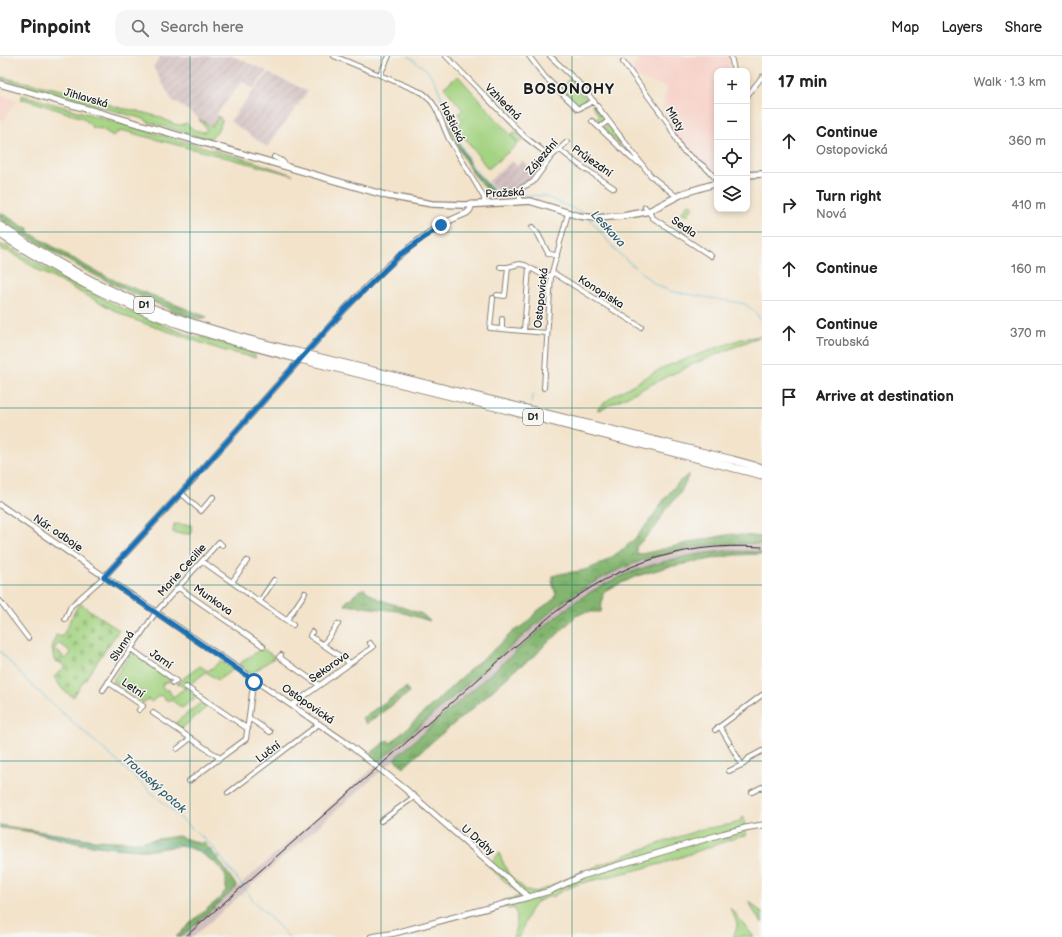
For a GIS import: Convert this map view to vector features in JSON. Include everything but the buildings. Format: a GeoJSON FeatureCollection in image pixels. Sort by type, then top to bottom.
{"type":"FeatureCollection","features":[{"type":"Feature","properties":{"kind":"highway","name":"D1"},"geometry":{"type":"LineString","coordinates":[[0,226],[60,263],[128,298],[180,319],[210,329],[302,357],[762,475]]}},
{"type":"Feature","properties":{"kind":"highway","name":"D1"},"geometry":{"type":"LineString","coordinates":[[0,234],[37,257],[103,293],[152,314],[207,334],[762,468]]}},
{"type":"Feature","properties":{"kind":"highway"},"geometry":{"type":"LineString","coordinates":[[0,239],[37,257]]}},
{"type":"Feature","properties":{"kind":"main road","name":"Jihlavská"},"geometry":{"type":"LineString","coordinates":[[0,84],[167,132]]}},
{"type":"Feature","properties":{"kind":"main road","name":"Pražská"},"geometry":{"type":"LineString","coordinates":[[167,132],[388,196],[432,204],[472,204],[520,197],[568,213],[595,218],[623,216],[647,209],[676,196],[714,184]]}},
{"type":"Feature","properties":{"kind":"main road"},"geometry":{"type":"LineString","coordinates":[[750,175],[762,174]]}},
{"type":"Feature","properties":{"kind":"street","name":"Hoštická"},"geometry":{"type":"LineString","coordinates":[[334,56],[423,93],[433,102],[448,137],[484,198],[484,203]]}},
{"type":"Feature","properties":{"kind":"street"},"geometry":{"type":"LineString","coordinates":[[380,75],[389,56]]}},
{"type":"Feature","properties":{"kind":"street","name":"Vzhledná"},"geometry":{"type":"LineString","coordinates":[[446,56],[525,137],[551,157]]}},
{"type":"Feature","properties":{"kind":"street"},"geometry":{"type":"LineString","coordinates":[[529,56],[545,77],[578,110],[594,101]]}},
{"type":"Feature","properties":{"kind":"street"},"geometry":{"type":"LineString","coordinates":[[550,56],[594,101],[651,176],[676,196]]}},
{"type":"Feature","properties":{"kind":"street"},"geometry":{"type":"LineString","coordinates":[[731,56],[733,68]]}},
{"type":"Feature","properties":{"kind":"street","name":"Mlaty"},"geometry":{"type":"LineString","coordinates":[[623,62],[668,123],[682,150],[706,168],[714,177]]}},
{"type":"Feature","properties":{"kind":"street"},"geometry":{"type":"LineString","coordinates":[[750,92],[762,77]]}},
{"type":"Feature","properties":{"kind":"street"},"geometry":{"type":"LineString","coordinates":[[592,121],[632,159],[641,164]]}},
{"type":"Feature","properties":{"kind":"street"},"geometry":{"type":"LineString","coordinates":[[600,127],[608,121]]}},
{"type":"Feature","properties":{"kind":"street","name":"Zájezdní"},"geometry":{"type":"LineString","coordinates":[[520,197],[520,190],[533,182],[551,157],[567,142]]}},
{"type":"Feature","properties":{"kind":"street"},"geometry":{"type":"LineString","coordinates":[[621,148],[626,144]]}},
{"type":"Feature","properties":{"kind":"street","name":"Průjezdní"},"geometry":{"type":"LineString","coordinates":[[560,149],[578,164],[614,188]]}},
{"type":"Feature","properties":{"kind":"street","name":"Pražská"},"geometry":{"type":"LineString","coordinates":[[274,158],[282,161],[289,168]]}},
{"type":"Feature","properties":{"kind":"street"},"geometry":{"type":"LineString","coordinates":[[65,619],[71,606],[104,577],[345,309],[400,255],[437,227],[467,213],[472,204]]}},
{"type":"Feature","properties":{"kind":"street","name":"Sedla"},"geometry":{"type":"LineString","coordinates":[[647,209],[653,218],[711,256]]}},
{"type":"Feature","properties":{"kind":"street","name":"Ostopovická"},"geometry":{"type":"LineString","coordinates":[[544,388],[552,274],[568,213]]}},
{"type":"Feature","properties":{"kind":"street"},"geometry":{"type":"LineString","coordinates":[[532,228],[538,234],[548,253],[557,256]]}},
{"type":"Feature","properties":{"kind":"street","name":"Konopiska"},"geometry":{"type":"LineString","coordinates":[[500,267],[508,267],[519,264],[541,274],[552,274],[641,327]]}},
{"type":"Feature","properties":{"kind":"street"},"geometry":{"type":"LineString","coordinates":[[497,295],[505,296],[508,267]]}},
{"type":"Feature","properties":{"kind":"street"},"geometry":{"type":"LineString","coordinates":[[524,331],[529,268]]}},
{"type":"Feature","properties":{"kind":"street"},"geometry":{"type":"LineString","coordinates":[[492,298],[490,328],[547,333]]}},
{"type":"Feature","properties":{"kind":"street"},"geometry":{"type":"LineString","coordinates":[[502,319],[502,329]]}},
{"type":"Feature","properties":{"kind":"street"},"geometry":{"type":"LineString","coordinates":[[181,493],[201,510],[213,497]]}},
{"type":"Feature","properties":{"kind":"street","name":"Nár. odboje"},"geometry":{"type":"LineString","coordinates":[[0,505],[104,577]]}},
{"type":"Feature","properties":{"kind":"street","name":"Marie Cecilie"},"geometry":{"type":"LineString","coordinates":[[156,612],[219,542],[222,545]]}},
{"type":"Feature","properties":{"kind":"street"},"geometry":{"type":"LineString","coordinates":[[202,561],[294,625]]}},
{"type":"Feature","properties":{"kind":"street"},"geometry":{"type":"LineString","coordinates":[[232,582],[247,561]]}},
{"type":"Feature","properties":{"kind":"street","name":"Ostopovická"},"geometry":{"type":"LineString","coordinates":[[104,577],[348,744],[379,769]]}},
{"type":"Feature","properties":{"kind":"street"},"geometry":{"type":"LineString","coordinates":[[260,602],[274,580]]}},
{"type":"Feature","properties":{"kind":"street","name":"Munkova"},"geometry":{"type":"LineString","coordinates":[[179,588],[238,626],[263,646]]}},
{"type":"Feature","properties":{"kind":"street"},"geometry":{"type":"LineString","coordinates":[[287,620],[306,593]]}},
{"type":"Feature","properties":{"kind":"street"},"geometry":{"type":"LineString","coordinates":[[0,600],[28,638]]}},
{"type":"Feature","properties":{"kind":"street","name":"Slunná"},"geometry":{"type":"LineString","coordinates":[[103,690],[156,612]]}},
{"type":"Feature","properties":{"kind":"street"},"geometry":{"type":"LineString","coordinates":[[323,645],[338,624]]}},
{"type":"Feature","properties":{"kind":"street"},"geometry":{"type":"LineString","coordinates":[[312,632],[310,636],[350,663]]}},
{"type":"Feature","properties":{"kind":"street","name":"Sekorova"},"geometry":{"type":"LineString","coordinates":[[292,705],[373,647],[370,643]]}},
{"type":"Feature","properties":{"kind":"street","name":"Jarní"},"geometry":{"type":"LineString","coordinates":[[131,649],[176,682]]}},
{"type":"Feature","properties":{"kind":"street"},"geometry":{"type":"LineString","coordinates":[[281,655],[280,657],[319,685]]}},
{"type":"Feature","properties":{"kind":"street"},"geometry":{"type":"LineString","coordinates":[[189,781],[246,740],[253,685],[255,681]]}},
{"type":"Feature","properties":{"kind":"street","name":"Letní"},"geometry":{"type":"LineString","coordinates":[[108,682],[143,706],[138,710]]}},
{"type":"Feature","properties":{"kind":"street"},"geometry":{"type":"LineString","coordinates":[[186,687],[218,707],[248,729]]}},
{"type":"Feature","properties":{"kind":"street"},"geometry":{"type":"LineString","coordinates":[[715,730],[762,695]]}},
{"type":"Feature","properties":{"kind":"street"},"geometry":{"type":"LineString","coordinates":[[153,713],[220,758]]}},
{"type":"Feature","properties":{"kind":"street"},"geometry":{"type":"LineString","coordinates":[[249,718],[270,732]]}},
{"type":"Feature","properties":{"kind":"street","name":"Luční"},"geometry":{"type":"LineString","coordinates":[[228,793],[319,724]]}},
{"type":"Feature","properties":{"kind":"street"},"geometry":{"type":"LineString","coordinates":[[720,727],[742,765]]}},
{"type":"Feature","properties":{"kind":"street"},"geometry":{"type":"LineString","coordinates":[[177,749],[191,738]]}},
{"type":"Feature","properties":{"kind":"street"},"geometry":{"type":"LineString","coordinates":[[729,771],[742,765],[749,758],[762,750]]}},
{"type":"Feature","properties":{"kind":"street","name":"U Dráhy"},"geometry":{"type":"LineString","coordinates":[[379,769],[414,797],[529,897]]}},
{"type":"Feature","properties":{"kind":"street"},"geometry":{"type":"LineString","coordinates":[[752,792],[762,787]]}},
{"type":"Feature","properties":{"kind":"street"},"geometry":{"type":"LineString","coordinates":[[381,821],[414,797]]}},
{"type":"Feature","properties":{"kind":"street"},"geometry":{"type":"LineString","coordinates":[[371,937],[395,933],[550,891],[582,876],[745,828],[762,825]]}},
{"type":"Feature","properties":{"kind":"shaded area"},"geometry":{"type":"Polygon","coordinates":[[[161,56],[232,56],[267,71],[254,89],[242,81],[217,114],[219,116],[212,127],[172,100],[153,67],[161,56]]]}},
{"type":"Feature","properties":{"kind":"shaded area"},"geometry":{"type":"Polygon","coordinates":[[[641,56],[728,56],[730,68],[714,68],[714,175],[696,157],[694,157],[695,152],[684,150],[662,109],[667,86],[640,80],[631,69],[641,56]]]}},
{"type":"Feature","properties":{"kind":"shaded area"},"geometry":{"type":"Polygon","coordinates":[[[268,73],[308,91],[267,147],[230,121],[268,73]]]}},
{"type":"Feature","properties":{"kind":"shaded area"},"geometry":{"type":"Polygon","coordinates":[[[0,94],[17,101],[0,123],[0,94]]]}},
{"type":"Feature","properties":{"kind":"shaded area"},"geometry":{"type":"Polygon","coordinates":[[[512,161],[517,166],[522,161],[538,172],[523,186],[518,185],[518,189],[514,188],[513,192],[498,191],[488,182],[512,161]]]}},
{"type":"Feature","properties":{"kind":"shaded area"},"geometry":{"type":"Polygon","coordinates":[[[724,543],[762,544],[762,552],[738,551],[708,553],[665,561],[615,579],[573,604],[545,626],[193,937],[181,937],[378,764],[377,763],[379,760],[569,597],[582,588],[612,572],[647,558],[678,550],[724,543]]]}},
{"type":"Feature","properties":{"kind":"green space"},"geometry":{"type":"Polygon","coordinates":[[[458,76],[518,144],[488,169],[456,126],[463,121],[458,114],[463,110],[444,87],[458,76]]]}},
{"type":"Feature","properties":{"kind":"green space"},"geometry":{"type":"Polygon","coordinates":[[[0,77],[57,89],[124,109],[160,117],[178,125],[186,123],[194,130],[204,132],[207,130],[199,119],[212,127],[219,116],[222,121],[214,134],[207,139],[148,122],[144,119],[0,79],[0,77]]]}},
{"type":"Feature","properties":{"kind":"green space"},"geometry":{"type":"Polygon","coordinates":[[[570,79],[588,101],[578,107],[561,90],[570,79]]]}},
{"type":"Feature","properties":{"kind":"green space"},"geometry":{"type":"Polygon","coordinates":[[[22,95],[252,161],[293,175],[128,132],[122,131],[113,136],[102,129],[93,128],[83,118],[24,99],[21,100],[22,95]]]}},
{"type":"Feature","properties":{"kind":"green space"},"geometry":{"type":"Polygon","coordinates":[[[593,104],[606,121],[605,122],[600,122],[596,118],[599,115],[592,105],[593,104]]]}},
{"type":"Feature","properties":{"kind":"green space"},"geometry":{"type":"Polygon","coordinates":[[[610,125],[622,141],[622,144],[619,144],[603,129],[610,125]]]}},
{"type":"Feature","properties":{"kind":"green space"},"geometry":{"type":"Polygon","coordinates":[[[451,126],[473,170],[496,194],[501,195],[500,197],[491,193],[483,186],[469,167],[449,127],[451,126]]]}},
{"type":"Feature","properties":{"kind":"green space"},"geometry":{"type":"Polygon","coordinates":[[[515,131],[524,139],[519,143],[511,135],[515,131]]]}},
{"type":"Feature","properties":{"kind":"green space"},"geometry":{"type":"Polygon","coordinates":[[[688,204],[694,206],[687,216],[682,212],[688,204]]]}},
{"type":"Feature","properties":{"kind":"green space"},"geometry":{"type":"Polygon","coordinates":[[[0,212],[22,226],[28,227],[30,233],[93,270],[118,282],[207,317],[197,318],[181,314],[97,276],[58,255],[0,219],[0,212]]]}},
{"type":"Feature","properties":{"kind":"green space"},"geometry":{"type":"Polygon","coordinates":[[[0,245],[8,247],[77,286],[130,312],[196,338],[198,336],[252,352],[256,358],[222,350],[129,318],[40,271],[10,252],[0,249],[0,245]]]}},
{"type":"Feature","properties":{"kind":"green space"},"geometry":{"type":"Polygon","coordinates":[[[761,336],[691,365],[599,410],[597,409],[613,396],[664,367],[741,339],[761,336]]]}},
{"type":"Feature","properties":{"kind":"green space"},"geometry":{"type":"Polygon","coordinates":[[[689,474],[681,492],[665,510],[657,525],[636,547],[637,553],[642,554],[732,534],[762,537],[762,544],[734,543],[707,545],[680,550],[653,557],[603,577],[556,607],[377,763],[368,755],[388,740],[391,743],[477,663],[512,633],[525,624],[538,610],[549,603],[556,595],[552,581],[553,576],[580,571],[596,566],[629,544],[645,527],[673,489],[689,474]]]}},
{"type":"Feature","properties":{"kind":"green space"},"geometry":{"type":"Polygon","coordinates":[[[174,524],[191,525],[192,533],[174,533],[174,524]]]}},
{"type":"Feature","properties":{"kind":"green space"},"geometry":{"type":"Polygon","coordinates":[[[725,551],[762,552],[762,554],[734,555],[667,567],[637,576],[606,590],[603,593],[601,612],[585,612],[576,616],[556,636],[546,643],[535,656],[516,669],[478,704],[404,767],[394,759],[543,628],[572,604],[589,593],[626,574],[645,567],[704,553],[725,551]]]}},
{"type":"Feature","properties":{"kind":"green space"},"geometry":{"type":"Polygon","coordinates":[[[364,589],[378,599],[422,614],[430,621],[397,611],[345,605],[346,602],[360,590],[364,589]]]}},
{"type":"Feature","properties":{"kind":"green space"},"geometry":{"type":"Polygon","coordinates":[[[79,603],[119,630],[73,697],[63,690],[54,677],[66,666],[54,660],[52,648],[56,635],[62,637],[79,603]],[[59,643],[54,649],[63,656],[62,658],[65,659],[71,652],[59,643]]]}},
{"type":"Feature","properties":{"kind":"green space"},"geometry":{"type":"Polygon","coordinates":[[[262,648],[275,657],[251,674],[238,665],[262,648]]]}},
{"type":"Feature","properties":{"kind":"green space"},"geometry":{"type":"Polygon","coordinates":[[[132,652],[171,680],[163,683],[162,686],[165,691],[168,689],[173,697],[185,688],[197,696],[182,708],[170,699],[168,701],[160,695],[151,702],[148,699],[143,703],[114,682],[114,678],[132,652]]]}},
{"type":"Feature","properties":{"kind":"green space"},"geometry":{"type":"Polygon","coordinates":[[[221,661],[234,669],[218,680],[206,672],[185,688],[177,683],[200,666],[208,671],[221,661]]]}},
{"type":"Feature","properties":{"kind":"green space"},"geometry":{"type":"Polygon","coordinates":[[[407,687],[409,693],[366,724],[362,718],[407,687]]]}},
{"type":"Feature","properties":{"kind":"green space"},"geometry":{"type":"Polygon","coordinates":[[[203,701],[209,705],[181,729],[174,724],[203,701]]]}},
{"type":"Feature","properties":{"kind":"green space"},"geometry":{"type":"Polygon","coordinates":[[[743,817],[746,836],[738,837],[661,864],[578,884],[556,894],[555,896],[540,900],[531,910],[520,937],[513,937],[517,918],[516,911],[514,908],[508,909],[501,901],[518,897],[518,893],[488,866],[499,853],[507,871],[514,880],[526,890],[536,892],[626,855],[702,829],[733,824],[740,821],[743,817]]]}},
{"type":"Feature","properties":{"kind":"green space"},"geometry":{"type":"Polygon","coordinates":[[[0,825],[93,840],[138,842],[178,836],[201,844],[203,841],[219,860],[237,887],[181,937],[176,937],[190,923],[219,899],[226,890],[226,878],[224,873],[215,863],[198,851],[183,846],[139,850],[81,844],[32,832],[0,828],[0,825]]]}},
{"type":"Feature","properties":{"kind":"green space"},"geometry":{"type":"Polygon","coordinates":[[[749,901],[762,913],[762,923],[753,910],[749,901]]]}},
{"type":"Feature","properties":{"kind":"green space"},"geometry":{"type":"Polygon","coordinates":[[[730,908],[754,937],[733,937],[737,925],[730,908]]]}},
{"type":"Feature","properties":{"kind":"waterway","name":"Leskava"},"geometry":{"type":"LineString","coordinates":[[408,56],[426,69],[434,80],[458,140],[473,168],[497,194],[517,195]]}},
{"type":"Feature","properties":{"kind":"waterway","name":"Leskava"},"geometry":{"type":"LineString","coordinates":[[520,195],[545,196],[585,214]]}},
{"type":"Feature","properties":{"kind":"waterway","name":"Leskava"},"geometry":{"type":"LineString","coordinates":[[590,219],[616,251],[656,285],[670,291],[745,304],[754,311],[762,321]]}},
{"type":"Feature","properties":{"kind":"waterway"},"geometry":{"type":"LineString","coordinates":[[531,403],[533,395]]}},
{"type":"Feature","properties":{"kind":"waterway","name":"Troubský potok"},"geometry":{"type":"LineString","coordinates":[[0,651],[28,682],[213,847],[253,900],[289,937]]}},
{"type":"Feature","properties":{"kind":"waterway"},"geometry":{"type":"LineString","coordinates":[[41,833],[94,843],[124,846],[170,843],[184,844],[221,858]]}},
{"type":"Feature","properties":{"kind":"railway"},"geometry":{"type":"LineString","coordinates":[[185,937],[542,623],[592,587],[617,573],[644,562],[671,554],[730,546],[762,547]]}},
{"type":"Feature","properties":{"kind":"district","name":"BOSONOHY"},"geometry":{"type":"Point","coordinates":[569,89]}},
{"type":"Feature","properties":{"kind":"route"},"geometry":{"type":"LineString","coordinates":[[254,682],[255,681],[104,577],[370,282],[400,255],[441,225]]}}]}
